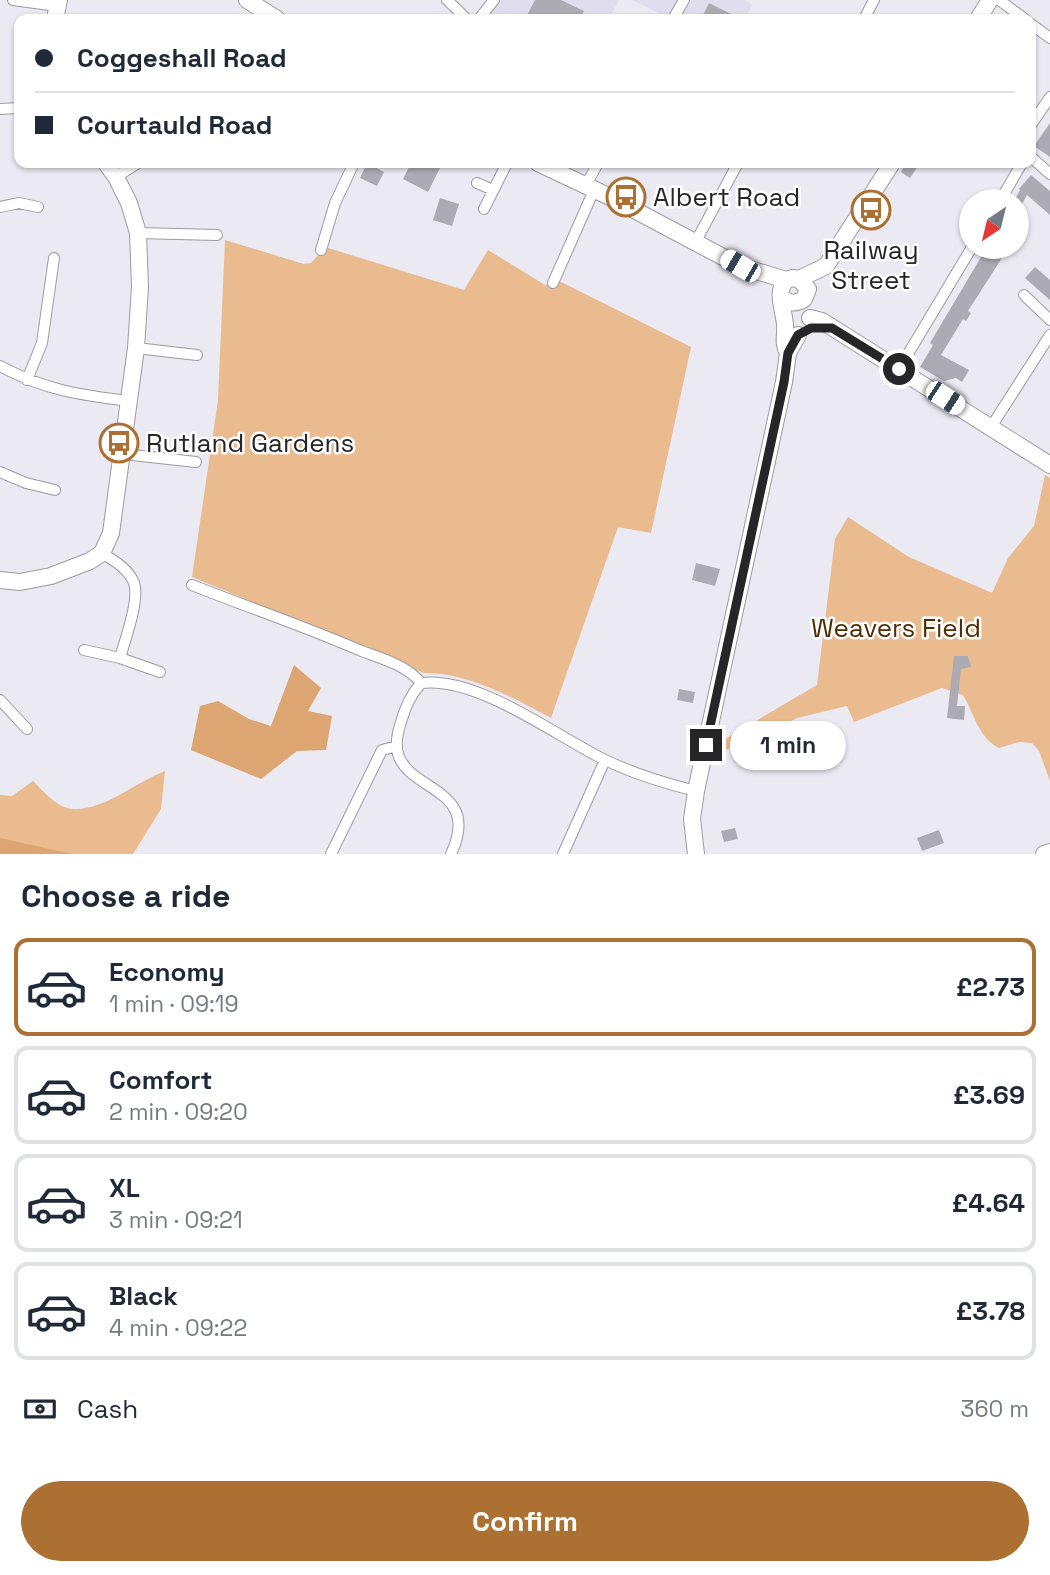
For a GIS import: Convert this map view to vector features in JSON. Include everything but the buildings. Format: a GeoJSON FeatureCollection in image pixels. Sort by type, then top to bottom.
{"type":"FeatureCollection","features":[{"type":"Feature","properties":{"kind":"street"},"geometry":{"type":"LineString","coordinates":[[0,1],[12,0],[57,9]]}},
{"type":"Feature","properties":{"kind":"street"},"geometry":{"type":"LineString","coordinates":[[247,0],[269,14]]}},
{"type":"Feature","properties":{"kind":"street"},"geometry":{"type":"LineString","coordinates":[[447,0],[462,14]]}},
{"type":"Feature","properties":{"kind":"street"},"geometry":{"type":"LineString","coordinates":[[483,14],[494,0]]}},
{"type":"Feature","properties":{"kind":"street"},"geometry":{"type":"LineString","coordinates":[[999,0],[1018,14]]}},
{"type":"Feature","properties":{"kind":"street"},"geometry":{"type":"LineString","coordinates":[[1036,118],[1050,97]]}},
{"type":"Feature","properties":{"kind":"street"},"geometry":{"type":"LineString","coordinates":[[1036,161],[1050,174]]}},
{"type":"Feature","properties":{"kind":"street"},"geometry":{"type":"LineString","coordinates":[[0,580],[20,582],[51,576],[90,561],[102,553],[111,533],[136,348],[140,287],[138,233],[129,203],[110,168]]}},
{"type":"Feature","properties":{"kind":"street"},"geometry":{"type":"LineString","coordinates":[[116,177],[130,168]]}},
{"type":"Feature","properties":{"kind":"street"},"geometry":{"type":"LineString","coordinates":[[321,250],[335,203],[352,168]]}},
{"type":"Feature","properties":{"kind":"street"},"geometry":{"type":"LineString","coordinates":[[484,209],[504,168]]}},
{"type":"Feature","properties":{"kind":"street"},"geometry":{"type":"LineString","coordinates":[[548,168],[787,288],[805,283],[812,310],[799,324],[788,353],[696,791],[692,819],[696,854]]}},
{"type":"Feature","properties":{"kind":"street"},"geometry":{"type":"LineString","coordinates":[[553,283],[596,168]]}},
{"type":"Feature","properties":{"kind":"street"},"geometry":{"type":"LineString","coordinates":[[696,241],[735,168]]}},
{"type":"Feature","properties":{"kind":"street"},"geometry":{"type":"LineString","coordinates":[[787,288],[788,302],[796,303],[818,284],[824,268],[889,168]]}},
{"type":"Feature","properties":{"kind":"street"},"geometry":{"type":"LineString","coordinates":[[1007,189],[1019,168]]}},
{"type":"Feature","properties":{"kind":"street"},"geometry":{"type":"LineString","coordinates":[[477,183],[492,190]]}},
{"type":"Feature","properties":{"kind":"street"},"geometry":{"type":"LineString","coordinates":[[0,207],[19,204],[38,207]]}},
{"type":"Feature","properties":{"kind":"street"},"geometry":{"type":"LineString","coordinates":[[138,233],[217,235]]}},
{"type":"Feature","properties":{"kind":"street"},"geometry":{"type":"LineString","coordinates":[[27,380],[42,343],[54,258]]}},
{"type":"Feature","properties":{"kind":"street"},"geometry":{"type":"LineString","coordinates":[[899,369],[965,259]]}},
{"type":"Feature","properties":{"kind":"street"},"geometry":{"type":"LineString","coordinates":[[799,324],[780,306],[787,288],[824,268]]}},
{"type":"Feature","properties":{"kind":"street"},"geometry":{"type":"LineString","coordinates":[[1024,295],[1050,320]]}},
{"type":"Feature","properties":{"kind":"street"},"geometry":{"type":"LineString","coordinates":[[799,324],[822,321],[1050,464]]}},
{"type":"Feature","properties":{"kind":"street"},"geometry":{"type":"LineString","coordinates":[[991,427],[1050,335]]}},
{"type":"Feature","properties":{"kind":"street"},"geometry":{"type":"LineString","coordinates":[[136,348],[197,355]]}},
{"type":"Feature","properties":{"kind":"street"},"geometry":{"type":"LineString","coordinates":[[0,366],[27,380],[69,394],[129,401]]}},
{"type":"Feature","properties":{"kind":"street"},"geometry":{"type":"LineString","coordinates":[[123,454],[196,463]]}},
{"type":"Feature","properties":{"kind":"street"},"geometry":{"type":"LineString","coordinates":[[0,472],[26,483],[55,490]]}},
{"type":"Feature","properties":{"kind":"street"},"geometry":{"type":"LineString","coordinates":[[102,553],[117,562],[133,580],[136,592],[120,658]]}},
{"type":"Feature","properties":{"kind":"street"},"geometry":{"type":"LineString","coordinates":[[192,585],[246,607],[305,626],[413,673],[421,683]]}},
{"type":"Feature","properties":{"kind":"street"},"geometry":{"type":"LineString","coordinates":[[84,650],[120,658],[160,672]]}},
{"type":"Feature","properties":{"kind":"street"},"geometry":{"type":"LineString","coordinates":[[451,854],[457,841],[456,811],[440,792],[408,769],[398,756],[399,728],[409,697],[421,683],[445,682],[496,701],[605,760],[696,791]]}},
{"type":"Feature","properties":{"kind":"street"},"geometry":{"type":"LineString","coordinates":[[0,700],[27,729]]}},
{"type":"Feature","properties":{"kind":"street"},"geometry":{"type":"LineString","coordinates":[[331,854],[382,750],[397,746]]}},
{"type":"Feature","properties":{"kind":"street"},"geometry":{"type":"LineString","coordinates":[[563,854],[605,760]]}},
{"type":"Feature","properties":{"kind":"street"},"geometry":{"type":"LineString","coordinates":[[1044,854],[1050,852]]}},
{"type":"Feature","properties":{"kind":"shaded area"},"geometry":{"type":"Polygon","coordinates":[[[494,0],[619,0],[612,14],[483,14],[494,0]]]}},
{"type":"Feature","properties":{"kind":"shaded area"},"geometry":{"type":"Polygon","coordinates":[[[632,0],[744,0],[752,5],[748,14],[661,14],[632,0]]]}},
{"type":"Feature","properties":{"kind":"shaded area"},"geometry":{"type":"Polygon","coordinates":[[[294,665],[321,688],[308,711],[332,716],[326,750],[297,751],[261,779],[191,750],[200,706],[218,701],[249,719],[271,726],[294,665]]]}},
{"type":"Feature","properties":{"kind":"shaded area"},"geometry":{"type":"Polygon","coordinates":[[[0,838],[72,854],[0,854],[0,838]]]}},
{"type":"Feature","properties":{"kind":"green space"},"geometry":{"type":"Polygon","coordinates":[[[225,240],[304,264],[311,263],[325,247],[464,290],[488,250],[545,285],[561,282],[691,347],[651,533],[618,527],[551,718],[490,688],[458,677],[424,673],[192,577],[218,400],[225,240]]]}},
{"type":"Feature","properties":{"kind":"green space","name":"Weavers Field"},"geometry":{"type":"Polygon","coordinates":[[[1045,475],[1050,478],[1050,781],[1039,751],[1032,743],[1019,742],[999,748],[986,738],[963,695],[942,688],[854,722],[847,706],[797,718],[733,748],[714,752],[715,745],[817,685],[835,539],[848,517],[909,557],[992,593],[1008,558],[1034,526],[1045,475]]]}},
{"type":"Feature","properties":{"kind":"green space"},"geometry":{"type":"Polygon","coordinates":[[[165,771],[161,809],[133,854],[0,854],[0,795],[12,796],[33,781],[62,806],[86,808],[109,800],[165,771]]]}},
{"type":"Feature","properties":{"kind":"place","name":"Albert Road"},"geometry":{"type":"Point","coordinates":[626,197]}},
{"type":"Feature","properties":{"kind":"place","name":"Railway Street"},"geometry":{"type":"Point","coordinates":[871,210]}},
{"type":"Feature","properties":{"kind":"place","name":"Rutland Gardens"},"geometry":{"type":"Point","coordinates":[119,443]}},
{"type":"Feature","properties":{"kind":"route"},"geometry":{"type":"LineString","coordinates":[[706,745],[788,353],[798,335],[811,328],[829,327],[899,369]]}}]}
